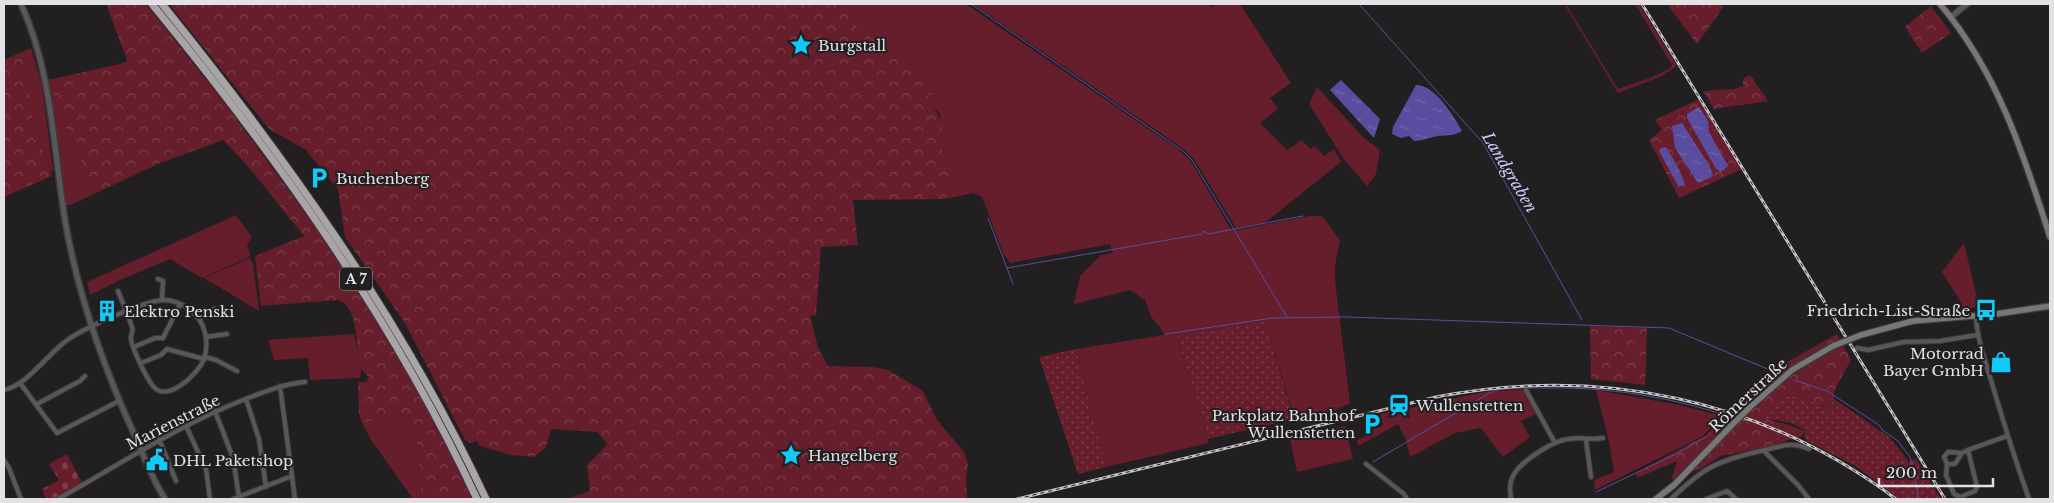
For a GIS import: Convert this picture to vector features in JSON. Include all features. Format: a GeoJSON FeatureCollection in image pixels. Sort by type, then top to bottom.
{"type":"FeatureCollection","features":[{"type":"Feature","properties":{"kind":"highway","name":"A 7"},"geometry":{"type":"LineString","coordinates":[[152,4],[249,126],[317,220],[422,382]]}},
{"type":"Feature","properties":{"kind":"highway","name":"A 7"},"geometry":{"type":"LineString","coordinates":[[162,4],[248,114],[323,216],[379,301],[428,394],[477,499]]}},
{"type":"Feature","properties":{"kind":"highway","name":"A 7"},"geometry":{"type":"LineString","coordinates":[[428,394],[486,499]]}},
{"type":"Feature","properties":{"kind":"main road"},"geometry":{"type":"LineString","coordinates":[[1940,4],[1951,17],[1978,59],[2005,110],[2029,170],[2050,237]]}},
{"type":"Feature","properties":{"kind":"main road","name":"Römerstraße"},"geometry":{"type":"LineString","coordinates":[[1656,499],[1674,485],[1749,408],[1792,370],[1832,346],[1861,335],[1913,321],[1976,316],[2049,306]]}},
{"type":"Feature","properties":{"kind":"street"},"geometry":{"type":"LineString","coordinates":[[21,4],[37,44],[45,78],[66,227],[91,326],[119,401],[156,485],[165,499]]}},
{"type":"Feature","properties":{"kind":"street"},"geometry":{"type":"LineString","coordinates":[[1951,17],[1967,4]]}},
{"type":"Feature","properties":{"kind":"street"},"geometry":{"type":"LineString","coordinates":[[158,279],[163,281],[162,300]]}},
{"type":"Feature","properties":{"kind":"street"},"geometry":{"type":"LineString","coordinates":[[4,390],[20,383],[66,341],[91,326],[126,312],[148,303],[162,300],[180,304],[192,311],[199,318],[204,328],[206,337],[204,358],[196,374],[168,391],[159,392],[147,378],[130,338],[133,328],[126,312],[118,291]]}},
{"type":"Feature","properties":{"kind":"street"},"geometry":{"type":"LineString","coordinates":[[162,338],[180,304]]}},
{"type":"Feature","properties":{"kind":"street"},"geometry":{"type":"LineString","coordinates":[[199,318],[214,309]]}},
{"type":"Feature","properties":{"kind":"street"},"geometry":{"type":"LineString","coordinates":[[1976,316],[1977,335],[2007,436],[2029,499]]}},
{"type":"Feature","properties":{"kind":"street"},"geometry":{"type":"LineString","coordinates":[[206,337],[227,334]]}},
{"type":"Feature","properties":{"kind":"street"},"geometry":{"type":"LineString","coordinates":[[1857,348],[1868,350],[1903,342],[1977,335]]}},
{"type":"Feature","properties":{"kind":"street"},"geometry":{"type":"LineString","coordinates":[[134,347],[155,338],[162,338]]}},
{"type":"Feature","properties":{"kind":"street"},"geometry":{"type":"LineString","coordinates":[[162,338],[167,348],[216,360],[236,371]]}},
{"type":"Feature","properties":{"kind":"street"},"geometry":{"type":"LineString","coordinates":[[141,363],[161,355],[167,348]]}},
{"type":"Feature","properties":{"kind":"street"},"geometry":{"type":"LineString","coordinates":[[37,404],[80,382],[85,376]]}},
{"type":"Feature","properties":{"kind":"street","name":"Marienstraße"},"geometry":{"type":"LineString","coordinates":[[58,499],[140,450],[215,411],[280,386],[305,382]]}},
{"type":"Feature","properties":{"kind":"street"},"geometry":{"type":"LineString","coordinates":[[20,383],[57,433],[119,401]]}},
{"type":"Feature","properties":{"kind":"street"},"geometry":{"type":"LineString","coordinates":[[280,386],[282,389],[295,499]]}},
{"type":"Feature","properties":{"kind":"street"},"geometry":{"type":"LineString","coordinates":[[1526,390],[1555,443]]}},
{"type":"Feature","properties":{"kind":"street"},"geometry":{"type":"LineString","coordinates":[[246,399],[259,439],[266,487]]}},
{"type":"Feature","properties":{"kind":"street"},"geometry":{"type":"LineString","coordinates":[[215,411],[233,458],[239,497]]}},
{"type":"Feature","properties":{"kind":"street"},"geometry":{"type":"LineString","coordinates":[[186,426],[206,469],[210,499]]}},
{"type":"Feature","properties":{"kind":"street"},"geometry":{"type":"LineString","coordinates":[[1947,464],[1955,464],[1962,453],[1968,450],[2007,436]]}},
{"type":"Feature","properties":{"kind":"street"},"geometry":{"type":"LineString","coordinates":[[1511,499],[1510,485],[1515,473],[1533,456],[1555,443],[1569,438],[1586,440],[1603,438]]}},
{"type":"Feature","properties":{"kind":"street"},"geometry":{"type":"LineString","coordinates":[[160,439],[176,481]]}},
{"type":"Feature","properties":{"kind":"street"},"geometry":{"type":"LineString","coordinates":[[1586,440],[1590,477]]}},
{"type":"Feature","properties":{"kind":"street"},"geometry":{"type":"LineString","coordinates":[[1671,499],[1696,476],[1728,458],[1764,451],[1790,443],[1809,449]]}},
{"type":"Feature","properties":{"kind":"street"},"geometry":{"type":"LineString","coordinates":[[1962,453],[1951,452],[1945,454],[1944,457],[1947,464],[1946,475],[1954,494],[1960,496],[1975,491],[1977,487],[1968,450]]}},
{"type":"Feature","properties":{"kind":"street"},"geometry":{"type":"LineString","coordinates":[[1764,451],[1798,485],[1809,499]]}},
{"type":"Feature","properties":{"kind":"street"},"geometry":{"type":"LineString","coordinates":[[4,460],[21,499]]}},
{"type":"Feature","properties":{"kind":"street"},"geometry":{"type":"LineString","coordinates":[[1366,464],[1404,494],[1407,499]]}},
{"type":"Feature","properties":{"kind":"street"},"geometry":{"type":"LineString","coordinates":[[4,476],[10,473]]}},
{"type":"Feature","properties":{"kind":"street"},"geometry":{"type":"LineString","coordinates":[[233,499],[292,476]]}},
{"type":"Feature","properties":{"kind":"street"},"geometry":{"type":"LineString","coordinates":[[1706,499],[1727,491],[1736,499]]}},
{"type":"Feature","properties":{"kind":"green space"},"geometry":{"type":"Polygon","coordinates":[[[106,4],[146,4],[224,102],[341,262],[418,391],[474,499],[421,499],[417,443],[410,422],[405,414],[362,423],[359,413],[358,382],[366,382],[369,377],[361,368],[354,320],[345,304],[338,300],[261,306],[255,256],[304,236],[255,175],[223,140],[160,163],[98,192],[74,149],[48,80],[124,63],[127,60],[106,4]]]}},
{"type":"Feature","properties":{"kind":"green space"},"geometry":{"type":"Polygon","coordinates":[[[169,4],[839,4],[842,10],[850,12],[856,17],[858,22],[855,25],[933,89],[930,103],[942,125],[944,144],[942,150],[953,170],[946,199],[853,200],[858,245],[821,247],[816,315],[810,316],[818,348],[828,366],[873,367],[888,370],[923,391],[937,420],[964,452],[968,464],[966,479],[967,499],[567,499],[590,491],[587,465],[608,444],[597,432],[551,429],[546,447],[534,457],[512,455],[480,446],[477,441],[470,443],[465,440],[405,323],[345,237],[338,189],[306,150],[269,129],[169,4]]]}},
{"type":"Feature","properties":{"kind":"green space"},"geometry":{"type":"Polygon","coordinates":[[[834,4],[966,4],[1179,150],[1190,160],[1232,231],[1310,216],[1321,216],[1324,218],[1340,241],[1335,265],[1335,281],[1350,403],[1326,415],[1296,423],[1265,321],[1177,336],[1209,443],[1106,467],[1076,349],[1164,335],[1151,317],[1145,300],[1130,290],[1074,304],[1080,276],[1101,255],[1113,253],[1110,244],[1010,263],[1004,255],[982,197],[973,193],[946,199],[953,170],[942,150],[940,114],[838,11],[834,4]]]}},
{"type":"Feature","properties":{"kind":"green space"},"geometry":{"type":"Polygon","coordinates":[[[973,4],[1208,4],[1211,7],[1216,4],[1240,4],[1291,83],[1270,98],[1278,109],[1260,123],[1287,150],[1302,140],[1310,149],[1315,146],[1324,156],[1334,149],[1341,162],[1266,222],[1236,228],[1194,159],[1185,150],[973,4]]]}},
{"type":"Feature","properties":{"kind":"green space"},"geometry":{"type":"Polygon","coordinates":[[[1564,4],[1566,4],[1618,89],[1650,78],[1671,68],[1672,65],[1635,4],[1639,4],[1677,66],[1662,76],[1618,93],[1564,4]]]}},
{"type":"Feature","properties":{"kind":"green space"},"geometry":{"type":"Polygon","coordinates":[[[1667,4],[1720,4],[1724,6],[1697,44],[1667,4]]]}},
{"type":"Feature","properties":{"kind":"green space"},"geometry":{"type":"Polygon","coordinates":[[[1931,6],[1951,33],[1922,53],[1905,27],[1931,6]]]}},
{"type":"Feature","properties":{"kind":"green space"},"geometry":{"type":"Polygon","coordinates":[[[31,48],[42,86],[53,171],[51,172],[31,113],[22,52],[31,48]]]}},
{"type":"Feature","properties":{"kind":"green space"},"geometry":{"type":"Polygon","coordinates":[[[22,52],[31,113],[52,176],[4,197],[4,60],[22,52]]]}},
{"type":"Feature","properties":{"kind":"green space"},"geometry":{"type":"Polygon","coordinates":[[[1751,76],[1768,101],[1714,109],[1703,91],[1734,89],[1743,86],[1743,79],[1751,76]]]}},
{"type":"Feature","properties":{"kind":"green space"},"geometry":{"type":"Polygon","coordinates":[[[48,80],[74,149],[98,192],[70,205],[65,205],[48,80]]]}},
{"type":"Feature","properties":{"kind":"green space"},"geometry":{"type":"Polygon","coordinates":[[[1317,87],[1364,138],[1380,150],[1376,174],[1367,186],[1343,158],[1309,104],[1317,87]]]}},
{"type":"Feature","properties":{"kind":"green space"},"geometry":{"type":"Polygon","coordinates":[[[1699,99],[1742,169],[1679,198],[1649,140],[1662,130],[1655,120],[1699,99]]]}},
{"type":"Feature","properties":{"kind":"green space"},"geometry":{"type":"Polygon","coordinates":[[[236,215],[252,237],[247,246],[251,256],[202,278],[170,259],[90,295],[87,282],[236,215]]]}},
{"type":"Feature","properties":{"kind":"green space"},"geometry":{"type":"Polygon","coordinates":[[[1964,243],[1979,307],[1962,309],[1962,304],[1942,272],[1964,243]]]}},
{"type":"Feature","properties":{"kind":"green space"},"geometry":{"type":"Polygon","coordinates":[[[249,258],[253,263],[259,311],[204,278],[249,258]]]}},
{"type":"Feature","properties":{"kind":"green space"},"geometry":{"type":"Polygon","coordinates":[[[1265,321],[1294,419],[1208,439],[1177,336],[1265,321]]]}},
{"type":"Feature","properties":{"kind":"green space"},"geometry":{"type":"Polygon","coordinates":[[[1590,326],[1647,328],[1645,385],[1591,379],[1590,326]]]}},
{"type":"Feature","properties":{"kind":"green space"},"geometry":{"type":"Polygon","coordinates":[[[354,334],[361,370],[360,378],[310,380],[308,358],[274,360],[268,340],[354,334]]]}},
{"type":"Feature","properties":{"kind":"green space"},"geometry":{"type":"Polygon","coordinates":[[[1837,334],[1851,360],[1834,391],[1834,399],[1828,409],[1822,405],[1762,417],[1804,431],[1801,437],[1778,445],[1720,456],[1702,468],[1671,480],[1677,461],[1637,478],[1636,473],[1706,435],[1784,364],[1837,334]]]}},
{"type":"Feature","properties":{"kind":"green space"},"geometry":{"type":"Polygon","coordinates":[[[1076,349],[1106,467],[1078,474],[1039,357],[1076,349]]]}},
{"type":"Feature","properties":{"kind":"green space"},"geometry":{"type":"Polygon","coordinates":[[[1525,389],[1538,413],[1521,421],[1530,437],[1503,457],[1481,428],[1455,433],[1410,457],[1406,440],[1398,424],[1358,446],[1357,440],[1364,437],[1364,432],[1383,426],[1380,414],[1485,392],[1525,389]]]}},
{"type":"Feature","properties":{"kind":"green space"},"geometry":{"type":"Polygon","coordinates":[[[1596,390],[1679,405],[1718,415],[1709,430],[1701,437],[1595,490],[1594,480],[1614,472],[1609,441],[1596,390]]]}},
{"type":"Feature","properties":{"kind":"green space"},"geometry":{"type":"Polygon","coordinates":[[[1781,395],[1817,403],[1828,409],[1834,399],[1889,437],[1909,462],[1916,459],[1941,499],[1900,499],[1854,465],[1807,441],[1804,436],[1805,430],[1792,423],[1762,418],[1781,395]]]}},
{"type":"Feature","properties":{"kind":"green space"},"geometry":{"type":"Polygon","coordinates":[[[405,414],[410,422],[417,443],[421,499],[413,499],[371,440],[362,423],[405,414]]]}},
{"type":"Feature","properties":{"kind":"green space"},"geometry":{"type":"Polygon","coordinates":[[[1345,426],[1353,459],[1297,472],[1290,439],[1345,426]]]}},
{"type":"Feature","properties":{"kind":"green space"},"geometry":{"type":"Polygon","coordinates":[[[67,454],[83,485],[57,499],[46,499],[42,489],[59,480],[49,464],[67,454]]]}},
{"type":"Feature","properties":{"kind":"water"},"geometry":{"type":"Polygon","coordinates":[[[1341,80],[1380,119],[1374,138],[1330,90],[1341,80]]]}},
{"type":"Feature","properties":{"kind":"water"},"geometry":{"type":"Polygon","coordinates":[[[1416,85],[1423,86],[1437,95],[1449,109],[1462,131],[1454,135],[1414,141],[1409,136],[1401,138],[1392,134],[1393,127],[1416,85]]]}},
{"type":"Feature","properties":{"kind":"water"},"geometry":{"type":"Polygon","coordinates":[[[1699,107],[1708,121],[1709,132],[1728,166],[1721,172],[1716,169],[1687,118],[1687,114],[1699,107]]]}},
{"type":"Feature","properties":{"kind":"water"},"geometry":{"type":"Polygon","coordinates":[[[1682,123],[1709,165],[1713,175],[1698,183],[1675,148],[1672,126],[1682,123]]]}},
{"type":"Feature","properties":{"kind":"water"},"geometry":{"type":"Polygon","coordinates":[[[1666,147],[1685,185],[1679,187],[1659,151],[1661,148],[1666,147]]]}},
{"type":"Feature","properties":{"kind":"waterway"},"geometry":{"type":"LineString","coordinates":[[971,4],[1183,151],[1192,160],[1287,317]]}},
{"type":"Feature","properties":{"kind":"waterway","name":"Landgraben"},"geometry":{"type":"LineString","coordinates":[[1359,4],[1483,143],[1582,320]]}},
{"type":"Feature","properties":{"kind":"waterway"},"geometry":{"type":"LineString","coordinates":[[1007,268],[1202,234],[1204,231],[1208,234],[1303,216]]}},
{"type":"Feature","properties":{"kind":"waterway"},"geometry":{"type":"LineString","coordinates":[[988,218],[1013,284]]}},
{"type":"Feature","properties":{"kind":"waterway"},"geometry":{"type":"LineString","coordinates":[[1166,334],[1272,318],[1347,317],[1669,328],[1770,370]]}},
{"type":"Feature","properties":{"kind":"waterway","name":"Landgraben"},"geometry":{"type":"LineString","coordinates":[[1794,380],[1827,391],[1879,425],[1882,430],[1898,441],[1910,457],[1919,499]]}},
{"type":"Feature","properties":{"kind":"waterway"},"geometry":{"type":"LineString","coordinates":[[1373,462],[1493,391],[1500,390],[1569,388],[1613,391],[1656,397],[1719,413]]}},
{"type":"Feature","properties":{"kind":"waterway"},"geometry":{"type":"LineString","coordinates":[[1596,492],[1678,453],[1706,437]]}},
{"type":"Feature","properties":{"kind":"railway"},"geometry":{"type":"LineString","coordinates":[[1642,4],[1945,499]]}},
{"type":"Feature","properties":{"kind":"railway"},"geometry":{"type":"LineString","coordinates":[[1017,499],[1436,397],[1497,388],[1558,385],[1618,389],[1677,398],[1735,414],[1791,436],[1844,465],[1896,499]]}},
{"type":"Feature","properties":{"kind":"place","name":"Burgstall"},"geometry":{"type":"Point","coordinates":[801,45]}},
{"type":"Feature","properties":{"kind":"place","name":"Buchenberg"},"geometry":{"type":"Point","coordinates":[319,178]}},
{"type":"Feature","properties":{"kind":"place","name":"Friedrich-List-Straße"},"geometry":{"type":"Point","coordinates":[1986,310]}},
{"type":"Feature","properties":{"kind":"place","name":"Elektro Penski"},"geometry":{"type":"Point","coordinates":[107,311]}},
{"type":"Feature","properties":{"kind":"place","name":"Motorrad Bayer GmbH"},"geometry":{"type":"Point","coordinates":[2001,362]}},
{"type":"Feature","properties":{"kind":"place","name":"Wullenstetten"},"geometry":{"type":"Point","coordinates":[1399,405]}},
{"type":"Feature","properties":{"kind":"place","name":"Parkplatz Bahnhof Wullenstetten"},"geometry":{"type":"Point","coordinates":[1372,424]}},
{"type":"Feature","properties":{"kind":"place","name":"Hangelberg"},"geometry":{"type":"Point","coordinates":[791,455]}},
{"type":"Feature","properties":{"kind":"place","name":"DHL Paketshop"},"geometry":{"type":"Point","coordinates":[157,460]}}]}
